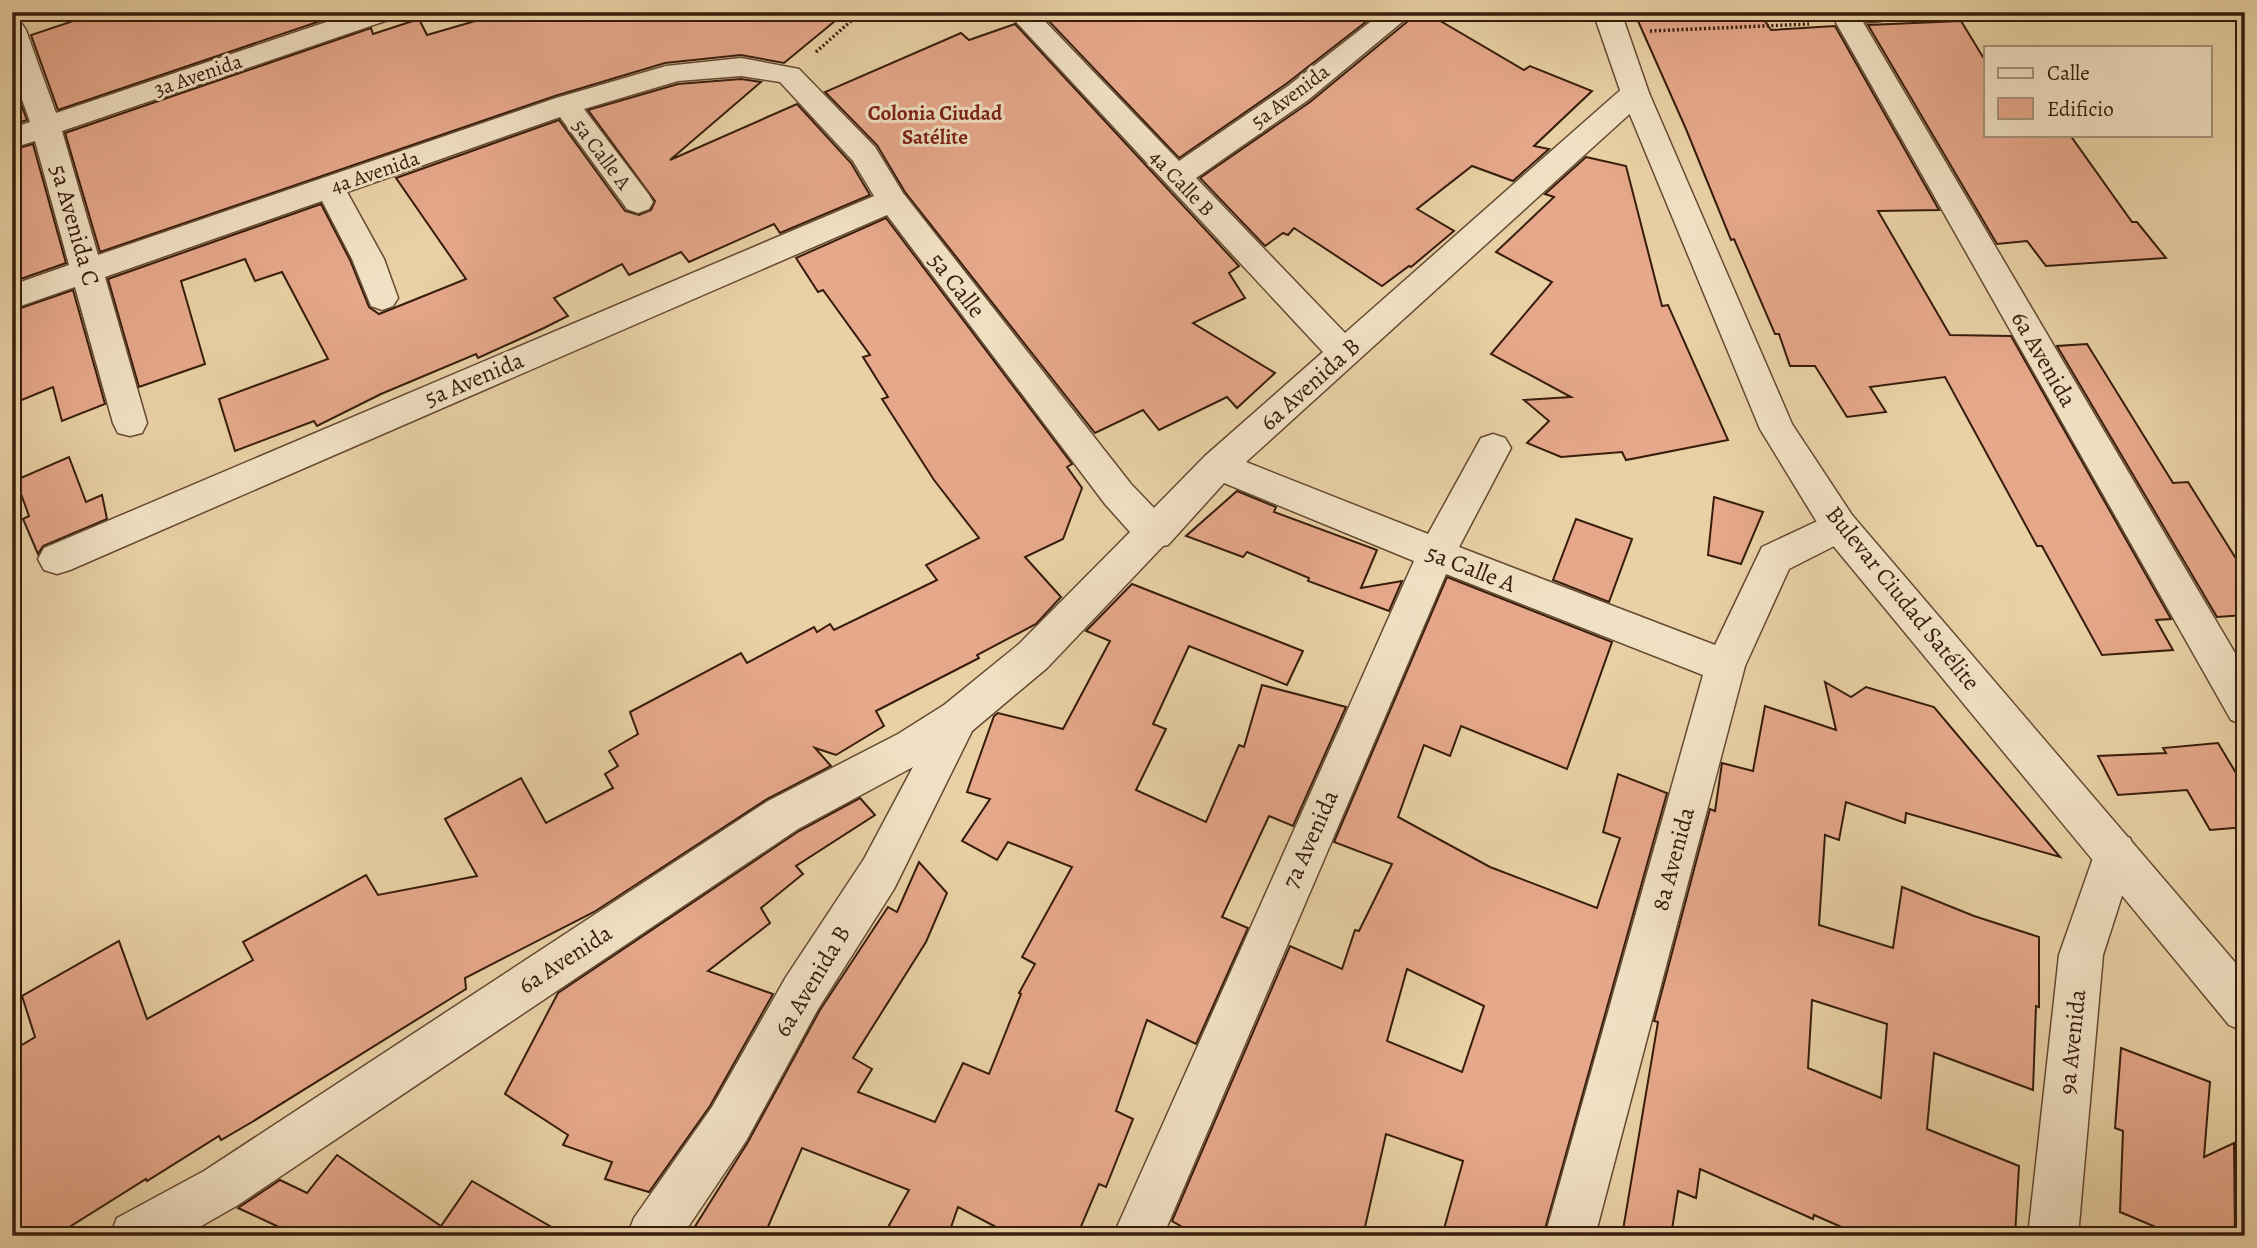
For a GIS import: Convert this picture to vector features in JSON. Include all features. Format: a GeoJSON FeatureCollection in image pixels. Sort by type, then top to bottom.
{"type":"FeatureCollection","features":[{"type":"Feature","properties":{"kind":"street","name":"3a Avenida"},"geometry":{"type":"LineString","coordinates":[[12,138],[384,12]]}},
{"type":"Feature","properties":{"kind":"street","name":"4a Calle B"},"geometry":{"type":"LineString","coordinates":[[1020,12],[1345,354]]}},
{"type":"Feature","properties":{"kind":"street","name":"5a Avenida"},"geometry":{"type":"LineString","coordinates":[[1177,177],[1298,93],[1401,12]]}},
{"type":"Feature","properties":{"kind":"street"},"geometry":{"type":"LineString","coordinates":[[1845,16],[1885,12]]}},
{"type":"Feature","properties":{"kind":"street","name":"6a Avenida"},"geometry":{"type":"LineString","coordinates":[[1845,16],[2245,707]]}},
{"type":"Feature","properties":{"kind":"street","name":"Bulevar Ciudad Satélite"},"geometry":{"type":"LineString","coordinates":[[1611,22],[1635,93],[1777,429],[1839,526],[2245,1009]]}},
{"type":"Feature","properties":{"kind":"street","name":"5a Avenida C"},"geometry":{"type":"LineString","coordinates":[[12,30],[46,127],[130,423]]}},
{"type":"Feature","properties":{"kind":"street","name":"4a Avenida"},"geometry":{"type":"LineString","coordinates":[[12,297],[566,106],[676,72],[741,67],[789,75]]}},
{"type":"Feature","properties":{"kind":"street","name":"5a Calle"},"geometry":{"type":"LineString","coordinates":[[789,75],[863,154],[892,201],[1118,494],[1155,534]]}},
{"type":"Feature","properties":{"kind":"street","name":"6a Avenida B"},"geometry":{"type":"LineString","coordinates":[[996,686],[1033,656],[1155,534],[1217,466],[1635,93]]}},
{"type":"Feature","properties":{"kind":"street","name":"5a Calle A"},"geometry":{"type":"LineString","coordinates":[[566,106],[639,202]]}},
{"type":"Feature","properties":{"kind":"street"},"geometry":{"type":"LineString","coordinates":[[330,188],[368,258],[382,298]]}},
{"type":"Feature","properties":{"kind":"street","name":"5a Avenida"},"geometry":{"type":"LineString","coordinates":[[57,559],[892,201]]}},
{"type":"Feature","properties":{"kind":"street","name":"7a Avenida"},"geometry":{"type":"LineString","coordinates":[[1138,1236],[1436,554],[1493,448]]}},
{"type":"Feature","properties":{"kind":"street","name":"5a Calle A"},"geometry":{"type":"LineString","coordinates":[[1217,466],[1725,666]]}},
{"type":"Feature","properties":{"kind":"street","name":"8a Avenida"},"geometry":{"type":"LineString","coordinates":[[1570,1236],[1725,666],[1775,558],[1839,526]]}},
{"type":"Feature","properties":{"kind":"street","name":"6a Avenida"},"geometry":{"type":"LineString","coordinates":[[135,1236],[221,1188],[783,815],[912,747],[958,719],[996,686]]}},
{"type":"Feature","properties":{"kind":"street","name":"6a Avenida B"},"geometry":{"type":"LineString","coordinates":[[652,1236],[729,1124],[802,993],[878,874],[912,813],[958,719]]}},
{"type":"Feature","properties":{"kind":"street","name":"9a Avenida"},"geometry":{"type":"LineString","coordinates":[[2053,1236],[2081,955],[2115,852]]}},
{"type":"Feature","properties":{"kind":"street"},"geometry":{"type":"LineString","coordinates":[[183,1236],[221,1188]]}},
{"type":"Feature","properties":{"kind":"path"},"geometry":{"type":"LineString","coordinates":[[789,75],[861,12]]}},
{"type":"Feature","properties":{"kind":"path"},"geometry":{"type":"LineString","coordinates":[[1611,22],[1845,16]]}},
{"type":"Feature","properties":{"kind":"building"},"geometry":{"type":"Polygon","coordinates":[[[100,12],[347,12],[58,110],[31,35],[100,12]]]}},
{"type":"Feature","properties":{"kind":"building"},"geometry":{"type":"Polygon","coordinates":[[[506,12],[654,12],[643,17],[781,14],[835,21],[784,63],[741,55],[665,63],[555,96],[100,252],[65,133],[371,28],[373,34],[419,19],[427,35],[506,12]]]}},
{"type":"Feature","properties":{"kind":"building"},"geometry":{"type":"Polygon","coordinates":[[[1344,12],[1367,21],[1286,84],[1179,158],[1042,14],[1344,12]]]}},
{"type":"Feature","properties":{"kind":"building"},"geometry":{"type":"Polygon","coordinates":[[[1419,12],[1425,12],[1524,70],[1530,66],[1592,91],[1534,146],[1549,149],[1513,181],[1472,166],[1417,209],[1454,231],[1411,267],[1382,286],[1294,228],[1288,235],[1283,233],[1265,246],[1200,178],[1310,102],[1419,12]]]}},
{"type":"Feature","properties":{"kind":"building"},"geometry":{"type":"Polygon","coordinates":[[[1634,12],[1759,12],[1771,30],[1835,26],[1939,210],[1878,211],[1950,335],[2011,336],[2171,619],[2156,620],[2173,650],[2102,655],[2042,546],[2037,546],[1945,377],[1870,387],[1886,412],[1847,417],[1815,366],[1790,366],[1779,334],[1775,334],[1734,239],[1731,240],[1634,12]]]}},
{"type":"Feature","properties":{"kind":"building"},"geometry":{"type":"Polygon","coordinates":[[[1961,21],[1984,59],[1984,136],[2071,136],[2132,222],[2137,222],[2166,258],[2046,266],[2027,241],[1997,244],[1868,25],[1961,21]]]}},
{"type":"Feature","properties":{"kind":"building"},"geometry":{"type":"Polygon","coordinates":[[[1015,24],[1239,266],[1229,273],[1245,298],[1193,323],[1275,373],[1237,408],[1227,397],[1159,430],[1143,410],[1095,433],[905,192],[877,145],[825,92],[961,33],[969,40],[1015,24]]]}},
{"type":"Feature","properties":{"kind":"building"},"geometry":{"type":"Polygon","coordinates":[[[741,79],[761,82],[670,160],[797,104],[851,163],[870,195],[780,233],[774,224],[689,262],[681,252],[629,275],[622,264],[554,298],[568,316],[544,328],[478,358],[476,354],[381,394],[317,426],[314,421],[235,451],[219,399],[328,359],[282,272],[255,281],[245,259],[181,281],[205,364],[139,387],[108,279],[321,204],[350,260],[369,307],[379,314],[466,279],[396,178],[559,120],[625,211],[639,215],[651,210],[655,201],[588,110],[678,84],[741,79]]]}},
{"type":"Feature","properties":{"kind":"building"},"geometry":{"type":"Polygon","coordinates":[[[12,80],[27,120],[12,125],[12,80]]]}},
{"type":"Feature","properties":{"kind":"building"},"geometry":{"type":"Polygon","coordinates":[[[33,144],[66,263],[12,282],[12,150],[33,144]]]}},
{"type":"Feature","properties":{"kind":"building"},"geometry":{"type":"Polygon","coordinates":[[[1586,157],[1626,166],[1662,306],[1668,305],[1728,440],[1626,460],[1622,452],[1561,457],[1527,443],[1549,421],[1524,400],[1571,397],[1491,354],[1552,282],[1496,252],[1554,197],[1545,194],[1586,157]]]}},
{"type":"Feature","properties":{"kind":"building"},"geometry":{"type":"Polygon","coordinates":[[[886,218],[1072,464],[1067,467],[1082,488],[1063,539],[1025,557],[1061,597],[1036,624],[977,655],[979,658],[876,711],[884,726],[836,755],[815,748],[831,766],[767,799],[594,912],[465,978],[466,989],[252,1122],[221,1140],[219,1136],[55,1236],[12,1236],[12,1051],[35,1037],[22,996],[119,941],[147,1019],[253,960],[243,942],[366,875],[378,895],[477,876],[445,819],[521,778],[546,823],[613,788],[605,774],[618,766],[609,751],[638,734],[630,712],[741,653],[747,663],[814,627],[817,632],[830,624],[834,630],[937,580],[926,565],[979,538],[934,480],[882,399],[888,397],[863,357],[870,355],[823,290],[818,292],[796,258],[886,218]]]}},
{"type":"Feature","properties":{"kind":"building"},"geometry":{"type":"Polygon","coordinates":[[[73,290],[105,404],[62,421],[53,387],[12,404],[12,311],[73,290]]]}},
{"type":"Feature","properties":{"kind":"building"},"geometry":{"type":"Polygon","coordinates":[[[2087,344],[2173,483],[2188,482],[2245,573],[2245,615],[2217,617],[2057,346],[2087,344]]]}},
{"type":"Feature","properties":{"kind":"building"},"geometry":{"type":"Polygon","coordinates":[[[69,457],[86,502],[102,495],[107,519],[43,546],[38,554],[23,519],[29,516],[16,480],[69,457]]]}},
{"type":"Feature","properties":{"kind":"building"},"geometry":{"type":"Polygon","coordinates":[[[1237,491],[1276,507],[1274,512],[1377,550],[1361,588],[1402,581],[1389,611],[1308,581],[1309,578],[1247,552],[1243,557],[1186,536],[1237,491]]]}},
{"type":"Feature","properties":{"kind":"building"},"geometry":{"type":"Polygon","coordinates":[[[1714,497],[1763,512],[1741,564],[1708,555],[1714,497]]]}},
{"type":"Feature","properties":{"kind":"building"},"geometry":{"type":"Polygon","coordinates":[[[1576,519],[1632,539],[1609,602],[1553,580],[1576,519]]]}},
{"type":"Feature","properties":{"kind":"building"},"geometry":{"type":"Polygon","coordinates":[[[1447,577],[1612,642],[1567,769],[1461,726],[1450,756],[1424,745],[1398,817],[1490,867],[1597,908],[1620,838],[1603,832],[1618,774],[1667,793],[1543,1236],[1442,1236],[1463,1161],[1386,1134],[1363,1236],[1198,1236],[1172,1221],[1290,946],[1342,969],[1355,930],[1359,931],[1392,864],[1334,842],[1447,577]],[[1407,969],[1387,1041],[1462,1072],[1484,1006],[1407,969]]]}},
{"type":"Feature","properties":{"kind":"building"},"geometry":{"type":"Polygon","coordinates":[[[1132,584],[1303,651],[1287,685],[1189,646],[1153,724],[1166,729],[1136,790],[1206,822],[1239,745],[1244,747],[1262,685],[1346,707],[1293,826],[1269,816],[1222,917],[1248,928],[1196,1044],[1147,1020],[1116,1111],[1133,1119],[1106,1187],[1099,1184],[1077,1236],[1013,1236],[958,1207],[948,1236],[883,1236],[909,1190],[802,1148],[764,1236],[689,1236],[748,1142],[820,1010],[888,907],[897,912],[919,862],[947,893],[926,942],[853,1058],[872,1069],[858,1092],[935,1122],[963,1063],[989,1074],[1021,994],[1019,993],[1035,964],[1022,957],[1072,867],[1008,842],[997,860],[962,841],[990,799],[967,792],[994,716],[998,713],[1063,729],[1110,641],[1086,631],[1132,584]]]}},
{"type":"Feature","properties":{"kind":"building"},"geometry":{"type":"Polygon","coordinates":[[[1825,682],[1851,697],[1866,687],[1934,707],[2060,857],[1906,813],[1905,823],[1846,802],[1839,840],[1825,835],[1819,925],[1893,948],[1902,887],[1974,916],[2039,937],[2039,1007],[2036,1006],[2033,1090],[1934,1053],[1927,1129],[2019,1166],[2015,1236],[1862,1236],[1814,1215],[1813,1219],[1700,1169],[1696,1198],[1678,1191],[1671,1236],[1622,1236],[1658,1022],[1654,1021],[1710,809],[1715,811],[1722,763],[1753,771],[1765,706],[1836,730],[1825,682]],[[1812,1000],[1808,1068],[1881,1098],[1887,1024],[1812,1000]]]}},
{"type":"Feature","properties":{"kind":"building"},"geometry":{"type":"Polygon","coordinates":[[[2218,743],[2245,788],[2245,827],[2210,830],[2187,790],[2118,795],[2098,756],[2166,753],[2163,748],[2218,743]]]}},
{"type":"Feature","properties":{"kind":"building"},"geometry":{"type":"Polygon","coordinates":[[[860,798],[875,815],[796,866],[803,874],[761,908],[770,923],[708,971],[773,994],[710,1106],[649,1192],[605,1179],[612,1162],[563,1145],[568,1135],[505,1094],[558,993],[799,831],[860,798]]]}},
{"type":"Feature","properties":{"kind":"building"},"geometry":{"type":"Polygon","coordinates":[[[2121,1048],[2210,1082],[2204,1157],[2234,1143],[2235,1236],[2177,1236],[2120,1212],[2123,1131],[2115,1128],[2121,1048]]]}},
{"type":"Feature","properties":{"kind":"building"},"geometry":{"type":"Polygon","coordinates":[[[337,1155],[441,1226],[472,1181],[567,1236],[298,1236],[238,1208],[280,1180],[307,1193],[337,1155]]]}},
{"type":"Feature","properties":{"kind":"district","name":"Colonia Ciudad Satélite"},"geometry":{"type":"Point","coordinates":[935,125]}}]}
